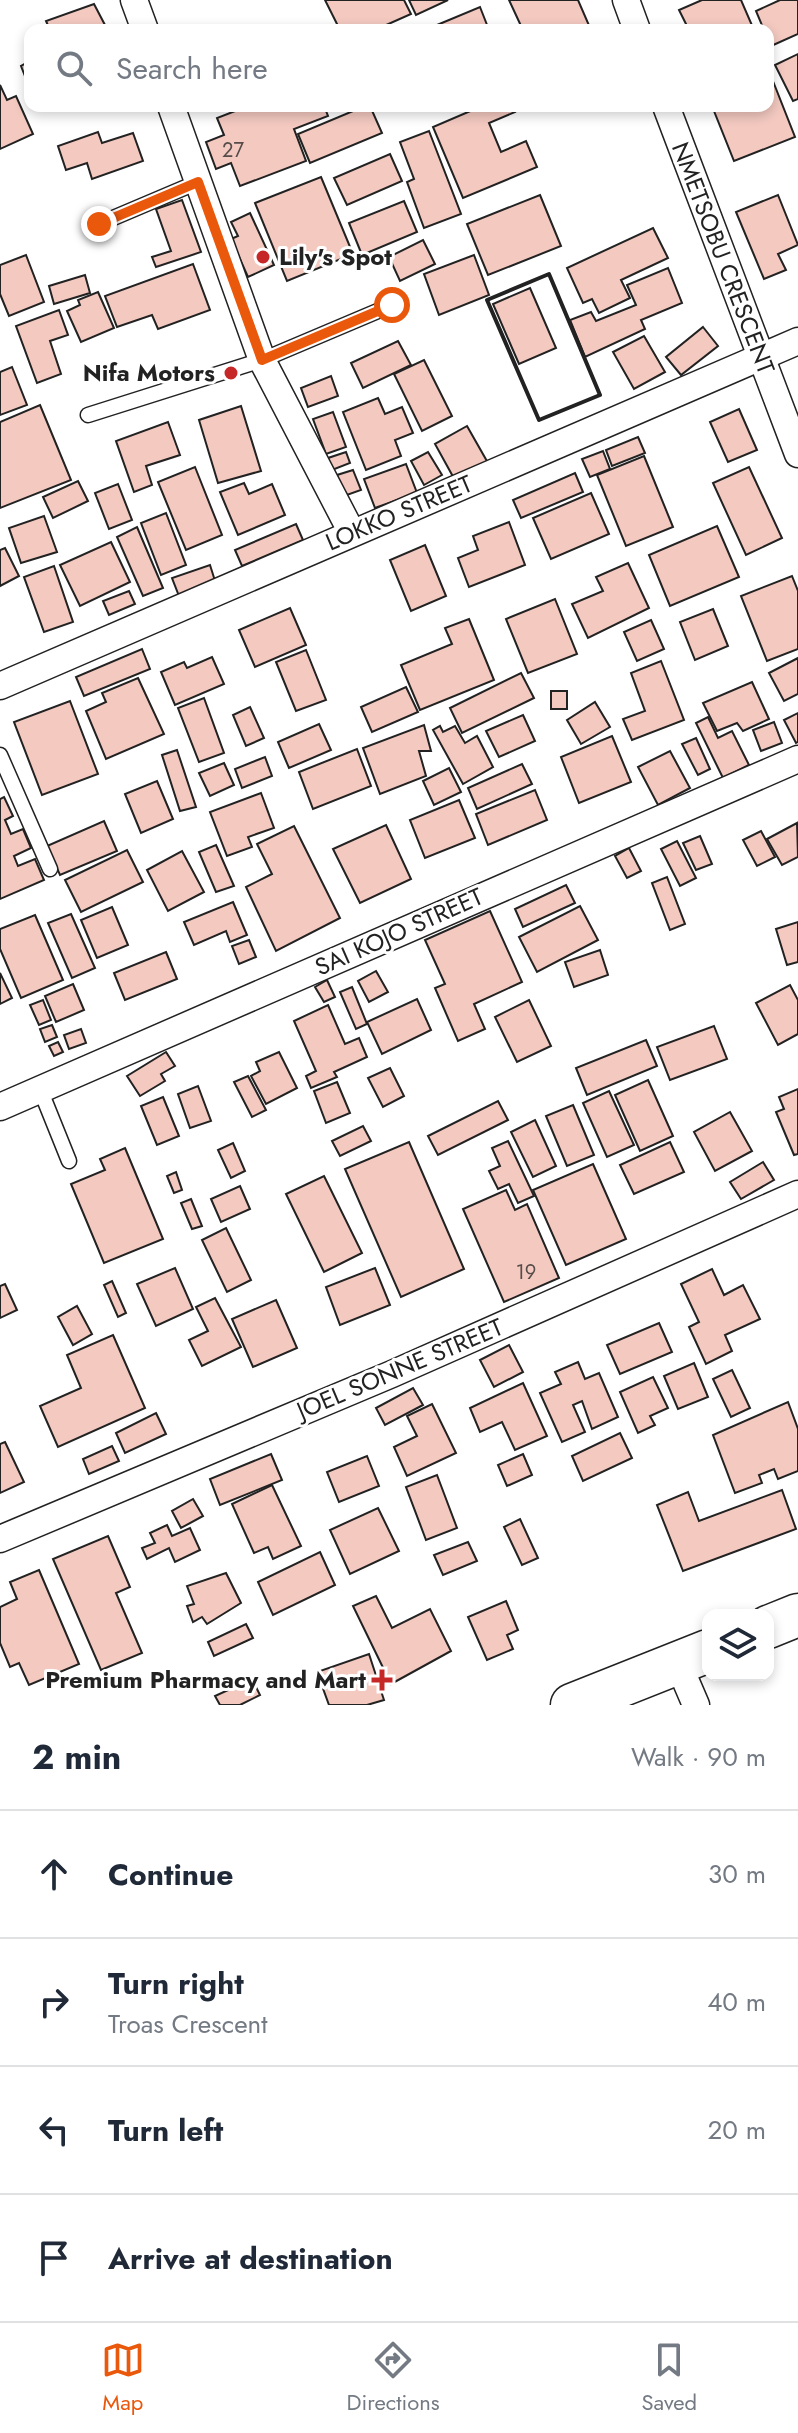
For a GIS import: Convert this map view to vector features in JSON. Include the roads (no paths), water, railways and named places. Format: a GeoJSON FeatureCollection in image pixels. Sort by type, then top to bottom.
{"type":"FeatureCollection","features":[{"type":"Feature","properties":{"kind":"main road"},"geometry":{"type":"LineString","coordinates":[[774,1625],[798,1615]]}},
{"type":"Feature","properties":{"kind":"main road"},"geometry":{"type":"LineString","coordinates":[[572,1705],[693,1657]]}},
{"type":"Feature","properties":{"kind":"street"},"geometry":{"type":"LineString","coordinates":[[134,0],[143,24]]}},
{"type":"Feature","properties":{"kind":"street"},"geometry":{"type":"LineString","coordinates":[[626,0],[635,24]]}},
{"type":"Feature","properties":{"kind":"street"},"geometry":{"type":"LineString","coordinates":[[173,112],[262,360],[352,533]]}},
{"type":"Feature","properties":{"kind":"street","name":"NMETSOBU CRESCENT"},"geometry":{"type":"LineString","coordinates":[[668,112],[798,454]]}},
{"type":"Feature","properties":{"kind":"street","name":"LOKKO STREET"},"geometry":{"type":"LineString","coordinates":[[0,686],[798,341]]}},
{"type":"Feature","properties":{"kind":"street","name":"SAI KOJO STREET"},"geometry":{"type":"LineString","coordinates":[[0,1107],[798,759]]}},
{"type":"Feature","properties":{"kind":"street","name":"JOEL SONNE STREET"},"geometry":{"type":"LineString","coordinates":[[0,1539],[392,1374],[798,1194]]}},
{"type":"Feature","properties":{"kind":"street"},"geometry":{"type":"LineString","coordinates":[[693,1657],[696,1705]]}},
{"type":"Feature","properties":{"kind":"lane"},"geometry":{"type":"LineString","coordinates":[[99,224],[198,182]]}},
{"type":"Feature","properties":{"kind":"lane"},"geometry":{"type":"LineString","coordinates":[[88,415],[262,360],[392,305]]}},
{"type":"Feature","properties":{"kind":"lane"},"geometry":{"type":"LineString","coordinates":[[0,755],[50,869]]}},
{"type":"Feature","properties":{"kind":"lane"},"geometry":{"type":"LineString","coordinates":[[40,1089],[69,1161]]}},
{"type":"Feature","properties":{"kind":"place","name":"Lily's Spot"},"geometry":{"type":"Point","coordinates":[263,257]}},
{"type":"Feature","properties":{"kind":"place","name":"Nifa Motors"},"geometry":{"type":"Point","coordinates":[231,373]}},
{"type":"Feature","properties":{"kind":"place","name":"Premium Pharmacy and Mart"},"geometry":{"type":"Point","coordinates":[382,1680]}}]}
